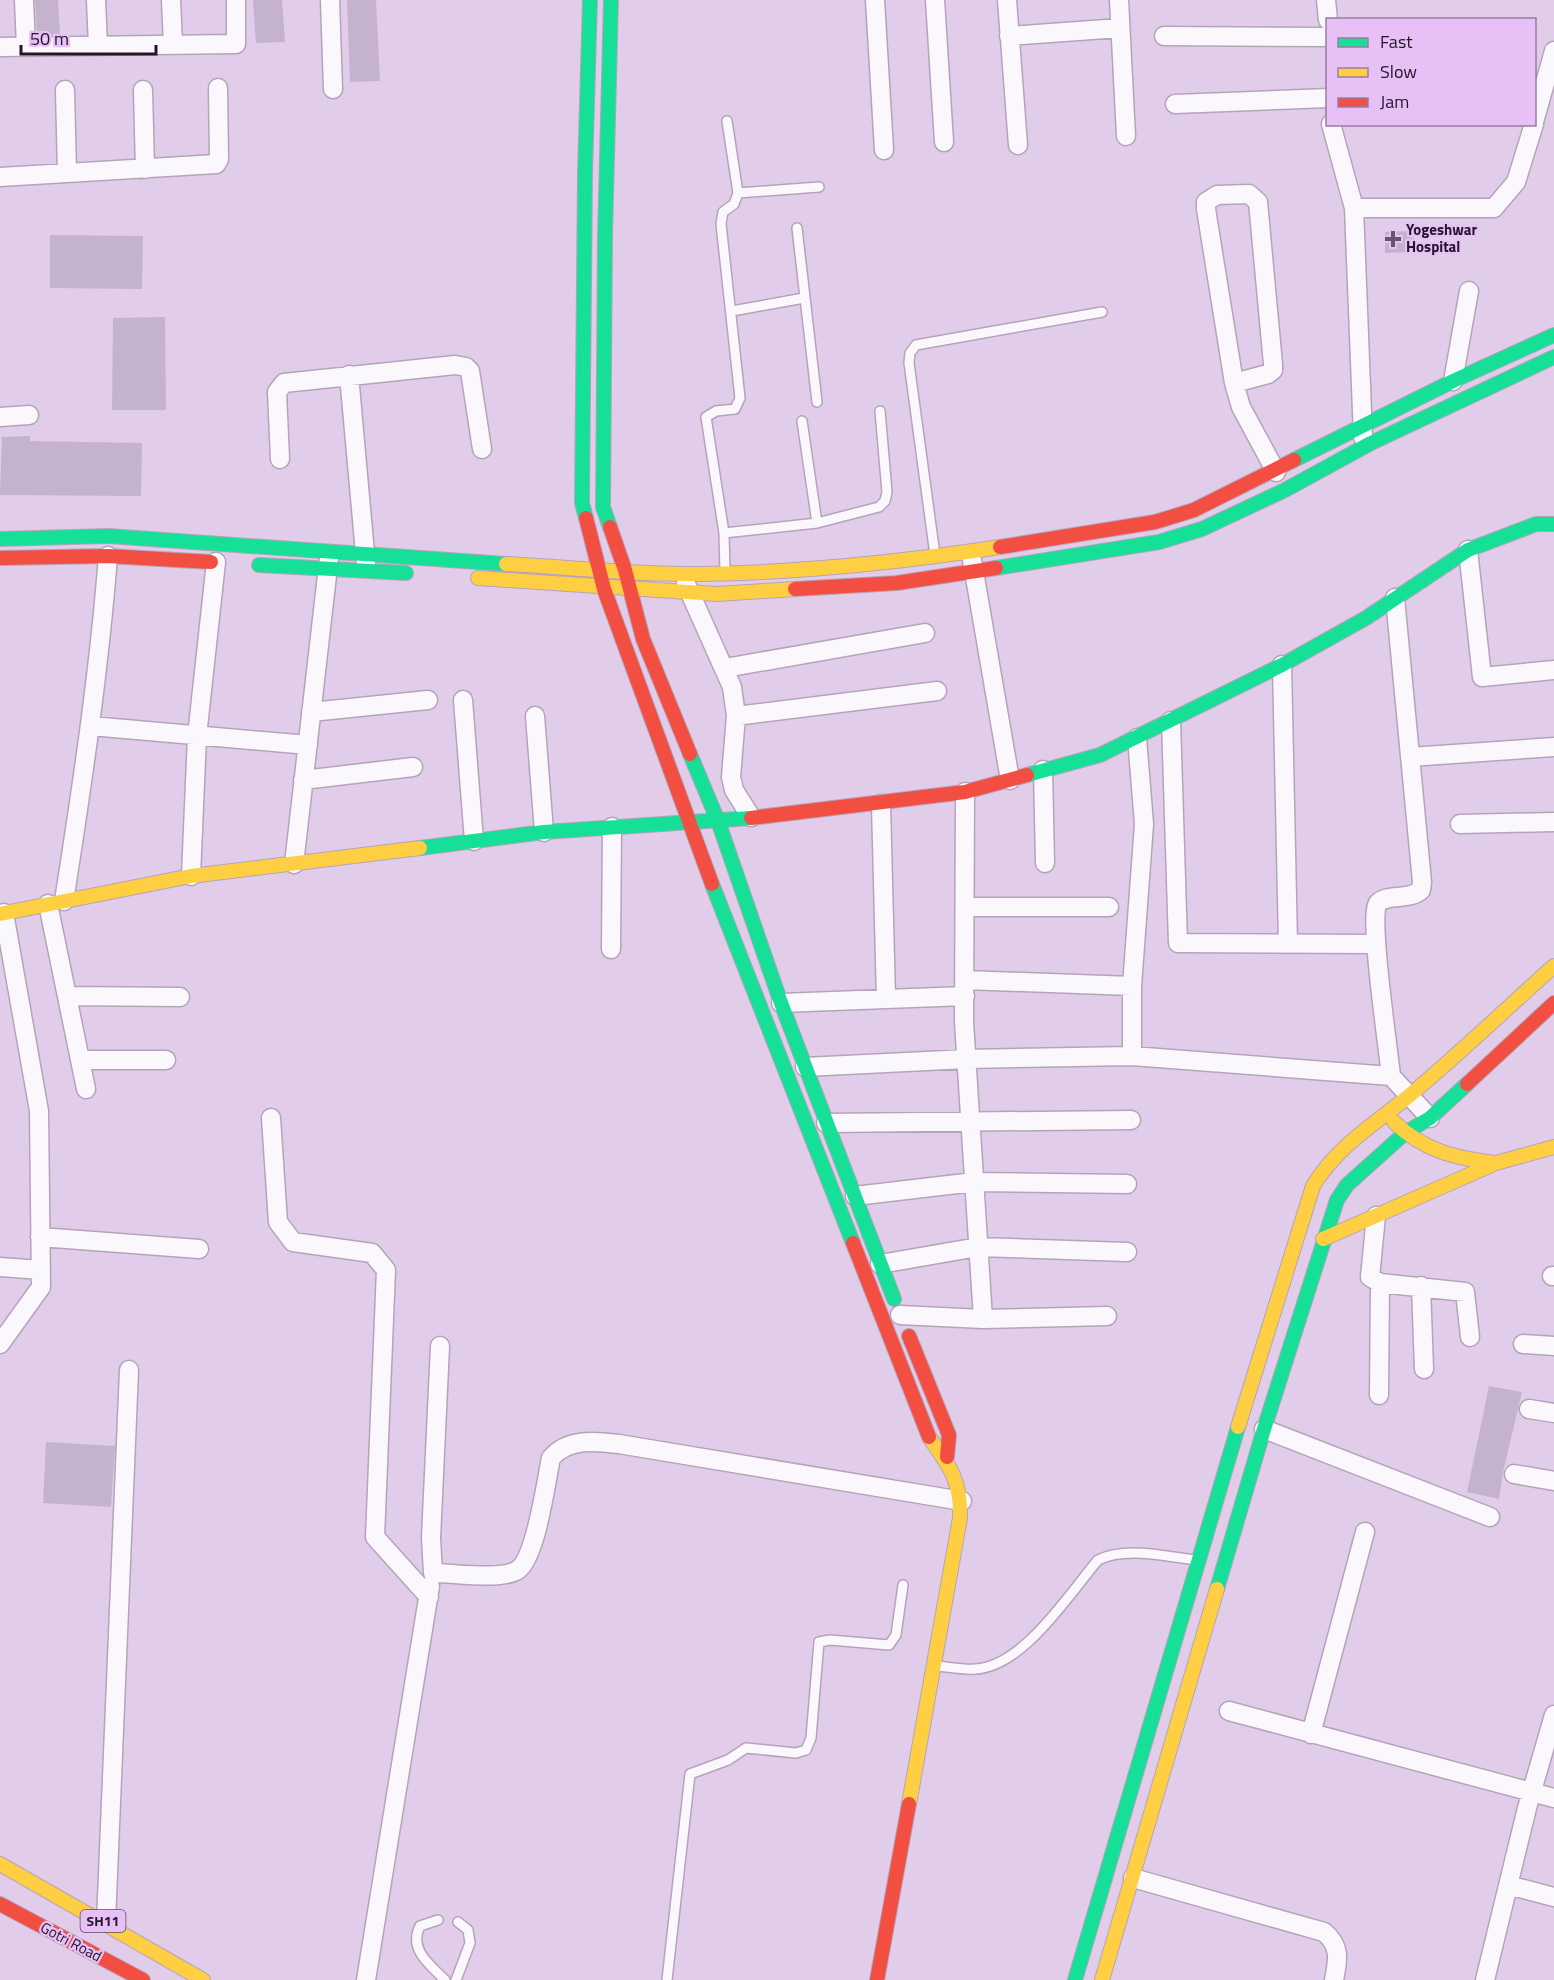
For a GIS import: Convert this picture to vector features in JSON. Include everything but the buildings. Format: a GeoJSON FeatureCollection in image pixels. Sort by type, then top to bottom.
{"type":"FeatureCollection","features":[{"type":"Feature","properties":{"kind":"street"},"geometry":{"type":"LineString","coordinates":[[24,0],[26,46]]}},
{"type":"Feature","properties":{"kind":"street"},"geometry":{"type":"LineString","coordinates":[[96,0],[98,46]]}},
{"type":"Feature","properties":{"kind":"street"},"geometry":{"type":"LineString","coordinates":[[171,0],[173,44]]}},
{"type":"Feature","properties":{"kind":"street"},"geometry":{"type":"LineString","coordinates":[[0,47],[236,44],[236,0]]}},
{"type":"Feature","properties":{"kind":"street"},"geometry":{"type":"LineString","coordinates":[[330,0],[333,89]]}},
{"type":"Feature","properties":{"kind":"street"},"geometry":{"type":"LineString","coordinates":[[590,0],[585,172],[582,503],[604,589],[687,821],[930,1439],[947,1457],[960,1486],[962,1501],[959,1533],[877,1980]]}},
{"type":"Feature","properties":{"kind":"street"},"geometry":{"type":"LineString","coordinates":[[611,0],[601,488],[608,529],[625,570],[643,639],[718,821],[826,1123],[948,1435],[947,1457]]}},
{"type":"Feature","properties":{"kind":"street"},"geometry":{"type":"LineString","coordinates":[[875,0],[884,150]]}},
{"type":"Feature","properties":{"kind":"street"},"geometry":{"type":"LineString","coordinates":[[935,0],[944,142]]}},
{"type":"Feature","properties":{"kind":"street"},"geometry":{"type":"LineString","coordinates":[[1008,0],[1018,145]]}},
{"type":"Feature","properties":{"kind":"street"},"geometry":{"type":"LineString","coordinates":[[1119,0],[1126,136]]}},
{"type":"Feature","properties":{"kind":"street"},"geometry":{"type":"LineString","coordinates":[[1326,0],[1328,18]]}},
{"type":"Feature","properties":{"kind":"street"},"geometry":{"type":"LineString","coordinates":[[1009,36],[1120,28]]}},
{"type":"Feature","properties":{"kind":"street"},"geometry":{"type":"LineString","coordinates":[[1164,36],[1326,37]]}},
{"type":"Feature","properties":{"kind":"street"},"geometry":{"type":"LineString","coordinates":[[1536,116],[1554,51]]}},
{"type":"Feature","properties":{"kind":"street"},"geometry":{"type":"LineString","coordinates":[[0,177],[216,164],[219,159],[218,88]]}},
{"type":"Feature","properties":{"kind":"street"},"geometry":{"type":"LineString","coordinates":[[65,90],[67,173]]}},
{"type":"Feature","properties":{"kind":"street"},"geometry":{"type":"LineString","coordinates":[[143,90],[145,169]]}},
{"type":"Feature","properties":{"kind":"street"},"geometry":{"type":"LineString","coordinates":[[1175,104],[1326,98]]}},
{"type":"Feature","properties":{"kind":"street"},"geometry":{"type":"LineString","coordinates":[[1332,126],[1354,208],[1363,448]]}},
{"type":"Feature","properties":{"kind":"street"},"geometry":{"type":"LineString","coordinates":[[1354,208],[1494,208],[1516,182],[1533,126]]}},
{"type":"Feature","properties":{"kind":"street"},"geometry":{"type":"LineString","coordinates":[[1234,383],[1268,374],[1273,370],[1258,202],[1249,194],[1217,195],[1206,202],[1234,383],[1241,407],[1276,472]]}},
{"type":"Feature","properties":{"kind":"street"},"geometry":{"type":"LineString","coordinates":[[1453,381],[1469,291]]}},
{"type":"Feature","properties":{"kind":"street"},"geometry":{"type":"LineString","coordinates":[[0,539],[108,536],[329,560],[366,562],[443,560],[681,574],[895,563],[1155,522],[1194,510],[1276,472],[1453,381],[1554,335]]}},
{"type":"Feature","properties":{"kind":"street"},"geometry":{"type":"LineString","coordinates":[[462,577],[604,589],[717,594],[897,583],[1159,542],[1202,529],[1285,490],[1363,448],[1554,357]]}},
{"type":"Feature","properties":{"kind":"street"},"geometry":{"type":"LineString","coordinates":[[280,459],[277,400],[279,387],[290,380],[455,366],[466,367],[470,372],[482,449]]}},
{"type":"Feature","properties":{"kind":"street"},"geometry":{"type":"LineString","coordinates":[[349,375],[366,562]]}},
{"type":"Feature","properties":{"kind":"street"},"geometry":{"type":"LineString","coordinates":[[0,417],[29,415]]}},
{"type":"Feature","properties":{"kind":"street"},"geometry":{"type":"LineString","coordinates":[[0,1344],[41,1287],[39,1111],[2,913],[191,876],[544,832],[751,818],[882,804],[965,792],[1100,755],[1282,665],[1395,598],[1468,550],[1536,524],[1554,524]]}},
{"type":"Feature","properties":{"kind":"street"},"geometry":{"type":"LineString","coordinates":[[1468,550],[1482,677],[1554,670]]}},
{"type":"Feature","properties":{"kind":"street"},"geometry":{"type":"LineString","coordinates":[[971,552],[1010,780]]}},
{"type":"Feature","properties":{"kind":"street"},"geometry":{"type":"LineString","coordinates":[[86,1089],[67,996],[56,903],[91,726],[101,649],[108,556]]}},
{"type":"Feature","properties":{"kind":"street"},"geometry":{"type":"LineString","coordinates":[[0,558],[108,556],[222,563],[197,736],[191,876]]}},
{"type":"Feature","properties":{"kind":"street"},"geometry":{"type":"LineString","coordinates":[[250,564],[329,560]]}},
{"type":"Feature","properties":{"kind":"street"},"geometry":{"type":"LineString","coordinates":[[294,864],[329,560]]}},
{"type":"Feature","properties":{"kind":"street"},"geometry":{"type":"LineString","coordinates":[[366,562],[418,574]]}},
{"type":"Feature","properties":{"kind":"street"},"geometry":{"type":"LineString","coordinates":[[681,574],[725,668],[735,700],[736,716],[731,777],[734,790],[751,818]]}},
{"type":"Feature","properties":{"kind":"street"},"geometry":{"type":"LineString","coordinates":[[1395,598],[1422,874],[1421,890],[1413,896],[1378,903],[1374,916],[1391,1076],[1430,1118]]}},
{"type":"Feature","properties":{"kind":"street"},"geometry":{"type":"LineString","coordinates":[[725,668],[925,633]]}},
{"type":"Feature","properties":{"kind":"street"},"geometry":{"type":"LineString","coordinates":[[1282,665],[1288,944]]}},
{"type":"Feature","properties":{"kind":"street"},"geometry":{"type":"LineString","coordinates":[[736,716],[937,691]]}},
{"type":"Feature","properties":{"kind":"street"},"geometry":{"type":"LineString","coordinates":[[312,712],[428,700]]}},
{"type":"Feature","properties":{"kind":"street"},"geometry":{"type":"LineString","coordinates":[[463,700],[474,841]]}},
{"type":"Feature","properties":{"kind":"street"},"geometry":{"type":"LineString","coordinates":[[535,716],[544,832]]}},
{"type":"Feature","properties":{"kind":"street"},"geometry":{"type":"LineString","coordinates":[[1171,721],[1178,943],[1376,944]]}},
{"type":"Feature","properties":{"kind":"street"},"geometry":{"type":"LineString","coordinates":[[91,726],[308,745]]}},
{"type":"Feature","properties":{"kind":"street"},"geometry":{"type":"LineString","coordinates":[[1132,1056],[1132,986],[1144,824],[1137,738]]}},
{"type":"Feature","properties":{"kind":"street"},"geometry":{"type":"LineString","coordinates":[[1410,757],[1554,747]]}},
{"type":"Feature","properties":{"kind":"street"},"geometry":{"type":"LineString","coordinates":[[303,780],[413,767]]}},
{"type":"Feature","properties":{"kind":"street"},"geometry":{"type":"LineString","coordinates":[[1043,770],[1045,863]]}},
{"type":"Feature","properties":{"kind":"street"},"geometry":{"type":"LineString","coordinates":[[965,792],[967,1059],[983,1319]]}},
{"type":"Feature","properties":{"kind":"street"},"geometry":{"type":"LineString","coordinates":[[882,804],[886,999]]}},
{"type":"Feature","properties":{"kind":"street"},"geometry":{"type":"LineString","coordinates":[[1460,824],[1554,822]]}},
{"type":"Feature","properties":{"kind":"street"},"geometry":{"type":"LineString","coordinates":[[611,949],[612,827]]}},
{"type":"Feature","properties":{"kind":"street"},"geometry":{"type":"LineString","coordinates":[[965,907],[1109,907]]}},
{"type":"Feature","properties":{"kind":"street"},"geometry":{"type":"LineString","coordinates":[[1075,1980],[1199,1560],[1313,1186],[1321,1171],[1337,1152],[1409,1096],[1554,966]]}},
{"type":"Feature","properties":{"kind":"street"},"geometry":{"type":"LineString","coordinates":[[782,1003],[886,999],[965,988],[1132,986]]}},
{"type":"Feature","properties":{"kind":"street"},"geometry":{"type":"LineString","coordinates":[[67,996],[180,997]]}},
{"type":"Feature","properties":{"kind":"street"},"geometry":{"type":"LineString","coordinates":[[1102,1980],[1264,1429],[1337,1200],[1347,1185],[1405,1133],[1430,1118],[1554,1003]]}},
{"type":"Feature","properties":{"kind":"street"},"geometry":{"type":"LineString","coordinates":[[806,1067],[967,1059],[1132,1056],[1391,1076]]}},
{"type":"Feature","properties":{"kind":"street"},"geometry":{"type":"LineString","coordinates":[[80,1059],[166,1060]]}},
{"type":"Feature","properties":{"kind":"street"},"geometry":{"type":"LineString","coordinates":[[1387,1114],[1405,1133],[1435,1153],[1496,1163]]}},
{"type":"Feature","properties":{"kind":"street"},"geometry":{"type":"LineString","coordinates":[[271,1118],[278,1222],[293,1242],[372,1253],[386,1270],[375,1537],[429,1597]]}},
{"type":"Feature","properties":{"kind":"street"},"geometry":{"type":"LineString","coordinates":[[826,1123],[1131,1120]]}},
{"type":"Feature","properties":{"kind":"street"},"geometry":{"type":"LineString","coordinates":[[1323,1239],[1496,1163],[1554,1147]]}},
{"type":"Feature","properties":{"kind":"street"},"geometry":{"type":"LineString","coordinates":[[855,1196],[974,1182],[1127,1184]]}},
{"type":"Feature","properties":{"kind":"street"},"geometry":{"type":"LineString","coordinates":[[1376,1216],[1370,1276],[1380,1283],[1465,1292],[1470,1337]]}},
{"type":"Feature","properties":{"kind":"street"},"geometry":{"type":"LineString","coordinates":[[40,1237],[199,1249]]}},
{"type":"Feature","properties":{"kind":"street"},"geometry":{"type":"LineString","coordinates":[[880,1263],[978,1247],[1127,1252]]}},
{"type":"Feature","properties":{"kind":"street"},"geometry":{"type":"LineString","coordinates":[[0,1267],[40,1270]]}},
{"type":"Feature","properties":{"kind":"street"},"geometry":{"type":"LineString","coordinates":[[1379,1395],[1380,1283]]}},
{"type":"Feature","properties":{"kind":"street"},"geometry":{"type":"LineString","coordinates":[[1422,1286],[1424,1369]]}},
{"type":"Feature","properties":{"kind":"street"},"geometry":{"type":"LineString","coordinates":[[900,1315],[983,1319],[1107,1316]]}},
{"type":"Feature","properties":{"kind":"street"},"geometry":{"type":"LineString","coordinates":[[1522,1344],[1554,1346]]}},
{"type":"Feature","properties":{"kind":"street"},"geometry":{"type":"LineString","coordinates":[[366,1980],[433,1573],[430,1538],[440,1346]]}},
{"type":"Feature","properties":{"kind":"street"},"geometry":{"type":"LineString","coordinates":[[106,1922],[129,1370]]}},
{"type":"Feature","properties":{"kind":"street"},"geometry":{"type":"LineString","coordinates":[[1529,1409],[1554,1413]]}},
{"type":"Feature","properties":{"kind":"street"},"geometry":{"type":"LineString","coordinates":[[1264,1429],[1490,1517]]}},
{"type":"Feature","properties":{"kind":"street"},"geometry":{"type":"LineString","coordinates":[[433,1573],[499,1575],[515,1571],[522,1566],[531,1550],[551,1458],[560,1448],[575,1443],[619,1444],[962,1501]]}},
{"type":"Feature","properties":{"kind":"street"},"geometry":{"type":"LineString","coordinates":[[1514,1474],[1554,1481]]}},
{"type":"Feature","properties":{"kind":"street"},"geometry":{"type":"LineString","coordinates":[[1311,1734],[1365,1532]]}},
{"type":"Feature","properties":{"kind":"street"},"geometry":{"type":"LineString","coordinates":[[1229,1711],[1531,1794],[1554,1798]]}},
{"type":"Feature","properties":{"kind":"street"},"geometry":{"type":"LineString","coordinates":[[1485,1980],[1531,1794],[1554,1715]]}},
{"type":"Feature","properties":{"kind":"street","name":"SH11"},"geometry":{"type":"LineString","coordinates":[[0,1864],[106,1922],[204,1980]]}},
{"type":"Feature","properties":{"kind":"street"},"geometry":{"type":"LineString","coordinates":[[1133,1878],[1324,1932],[1334,1941],[1338,1956],[1334,1980]]}},
{"type":"Feature","properties":{"kind":"street"},"geometry":{"type":"LineString","coordinates":[[1508,1885],[1554,1897]]}},
{"type":"Feature","properties":{"kind":"street","name":"Gotri Road"},"geometry":{"type":"LineString","coordinates":[[0,1904],[143,1980]]}},
{"type":"Feature","properties":{"kind":"lane"},"geometry":{"type":"LineString","coordinates":[[725,573],[724,534],[706,417],[716,411],[735,409],[740,398],[721,224],[723,212],[734,204],[738,193],[727,121]]}},
{"type":"Feature","properties":{"kind":"lane"},"geometry":{"type":"LineString","coordinates":[[738,193],[819,187]]}},
{"type":"Feature","properties":{"kind":"lane"},"geometry":{"type":"LineString","coordinates":[[797,228],[817,402]]}},
{"type":"Feature","properties":{"kind":"lane"},"geometry":{"type":"LineString","coordinates":[[732,311],[804,298]]}},
{"type":"Feature","properties":{"kind":"lane"},"geometry":{"type":"LineString","coordinates":[[935,557],[909,363],[910,353],[916,345],[1102,312]]}},
{"type":"Feature","properties":{"kind":"lane"},"geometry":{"type":"LineString","coordinates":[[724,534],[817,523],[879,507],[885,501],[880,411]]}},
{"type":"Feature","properties":{"kind":"lane"},"geometry":{"type":"LineString","coordinates":[[802,421],[817,523]]}},
{"type":"Feature","properties":{"kind":"lane"},"geometry":{"type":"LineString","coordinates":[[935,1665],[976,1669],[999,1663],[1024,1647],[1098,1560],[1110,1554],[1124,1553],[1199,1560]]}},
{"type":"Feature","properties":{"kind":"lane"},"geometry":{"type":"LineString","coordinates":[[667,1980],[690,1774],[728,1760],[746,1748],[796,1753],[806,1750],[811,1738],[819,1642],[830,1640],[889,1645],[896,1635],[903,1585]]}},
{"type":"Feature","properties":{"kind":"lane"},"geometry":{"type":"LineString","coordinates":[[438,1920],[420,1926],[416,1944],[423,1958],[445,1980]]}},
{"type":"Feature","properties":{"kind":"lane"},"geometry":{"type":"LineString","coordinates":[[456,1980],[470,1943],[468,1930],[458,1922]]}},
{"type":"Feature","properties":{"kind":"traffic: fast"},"geometry":{"type":"LineString","coordinates":[[586,518],[582,503],[585,172],[590,0]]}},
{"type":"Feature","properties":{"kind":"traffic: fast"},"geometry":{"type":"LineString","coordinates":[[610,527],[603,507],[605,236],[611,0]]}},
{"type":"Feature","properties":{"kind":"traffic: fast"},"geometry":{"type":"LineString","coordinates":[[1294,460],[1453,381],[1554,335]]}},
{"type":"Feature","properties":{"kind":"traffic: fast"},"geometry":{"type":"LineString","coordinates":[[996,568],[1159,542],[1202,529],[1285,490],[1371,443],[1554,357]]}},
{"type":"Feature","properties":{"kind":"traffic: fast"},"geometry":{"type":"LineString","coordinates":[[1027,775],[1100,755],[1282,665],[1366,618],[1468,550],[1536,524],[1554,524]]}},
{"type":"Feature","properties":{"kind":"traffic: fast"},"geometry":{"type":"LineString","coordinates":[[0,539],[108,536],[506,564]]}},
{"type":"Feature","properties":{"kind":"traffic: fast"},"geometry":{"type":"LineString","coordinates":[[259,565],[406,573]]}},
{"type":"Feature","properties":{"kind":"traffic: fast"},"geometry":{"type":"LineString","coordinates":[[690,754],[718,821],[781,1003],[894,1299]]}},
{"type":"Feature","properties":{"kind":"traffic: fast"},"geometry":{"type":"LineString","coordinates":[[420,848],[544,832],[751,818]]}},
{"type":"Feature","properties":{"kind":"traffic: fast"},"geometry":{"type":"LineString","coordinates":[[712,884],[853,1243]]}},
{"type":"Feature","properties":{"kind":"traffic: fast"},"geometry":{"type":"LineString","coordinates":[[1217,1589],[1264,1429],[1337,1200],[1347,1185],[1405,1133],[1430,1118],[1467,1084]]}},
{"type":"Feature","properties":{"kind":"traffic: fast"},"geometry":{"type":"LineString","coordinates":[[1075,1980],[1238,1427]]}},
{"type":"Feature","properties":{"kind":"traffic: slow"},"geometry":{"type":"LineString","coordinates":[[506,564],[639,573],[762,572],[921,558],[1000,547]]}},
{"type":"Feature","properties":{"kind":"traffic: slow"},"geometry":{"type":"LineString","coordinates":[[478,578],[717,594],[795,589]]}},
{"type":"Feature","properties":{"kind":"traffic: slow"},"geometry":{"type":"LineString","coordinates":[[0,914],[191,876],[420,848]]}},
{"type":"Feature","properties":{"kind":"traffic: slow"},"geometry":{"type":"LineString","coordinates":[[1238,1427],[1313,1186],[1333,1159],[1357,1136],[1410,1095],[1554,966]]}},
{"type":"Feature","properties":{"kind":"traffic: slow"},"geometry":{"type":"LineString","coordinates":[[1394,1122],[1417,1140],[1441,1152],[1495,1163]]}},
{"type":"Feature","properties":{"kind":"traffic: slow"},"geometry":{"type":"LineString","coordinates":[[1323,1239],[1496,1163],[1554,1147]]}},
{"type":"Feature","properties":{"kind":"traffic: slow"},"geometry":{"type":"LineString","coordinates":[[909,1804],[960,1518],[959,1494],[953,1474],[929,1437]]}},
{"type":"Feature","properties":{"kind":"traffic: slow"},"geometry":{"type":"LineString","coordinates":[[1102,1980],[1217,1589]]}},
{"type":"Feature","properties":{"kind":"traffic: slow"},"geometry":{"type":"LineString","coordinates":[[0,1864],[203,1980]]}},
{"type":"Feature","properties":{"kind":"traffic: jam"},"geometry":{"type":"LineString","coordinates":[[1000,547],[1155,522],[1194,510],[1294,460]]}},
{"type":"Feature","properties":{"kind":"traffic: jam"},"geometry":{"type":"LineString","coordinates":[[586,518],[604,589],[712,884]]}},
{"type":"Feature","properties":{"kind":"traffic: jam"},"geometry":{"type":"LineString","coordinates":[[610,527],[625,570],[643,639],[690,754]]}},
{"type":"Feature","properties":{"kind":"traffic: jam"},"geometry":{"type":"LineString","coordinates":[[0,558],[108,556],[211,562]]}},
{"type":"Feature","properties":{"kind":"traffic: jam"},"geometry":{"type":"LineString","coordinates":[[795,589],[897,583],[996,568]]}},
{"type":"Feature","properties":{"kind":"traffic: jam"},"geometry":{"type":"LineString","coordinates":[[751,818],[965,792],[1027,775]]}},
{"type":"Feature","properties":{"kind":"traffic: jam"},"geometry":{"type":"LineString","coordinates":[[1467,1084],[1554,1003]]}},
{"type":"Feature","properties":{"kind":"traffic: jam"},"geometry":{"type":"LineString","coordinates":[[853,1243],[929,1437]]}},
{"type":"Feature","properties":{"kind":"traffic: jam"},"geometry":{"type":"LineString","coordinates":[[909,1336],[949,1435],[947,1457]]}},
{"type":"Feature","properties":{"kind":"traffic: jam"},"geometry":{"type":"LineString","coordinates":[[877,1980],[909,1804]]}},
{"type":"Feature","properties":{"kind":"traffic: jam"},"geometry":{"type":"LineString","coordinates":[[0,1904],[143,1980]]}},
{"type":"Feature","properties":{"kind":"place","name":"Yogeshwar Hospital"},"geometry":{"type":"Point","coordinates":[1393,239]}}]}
